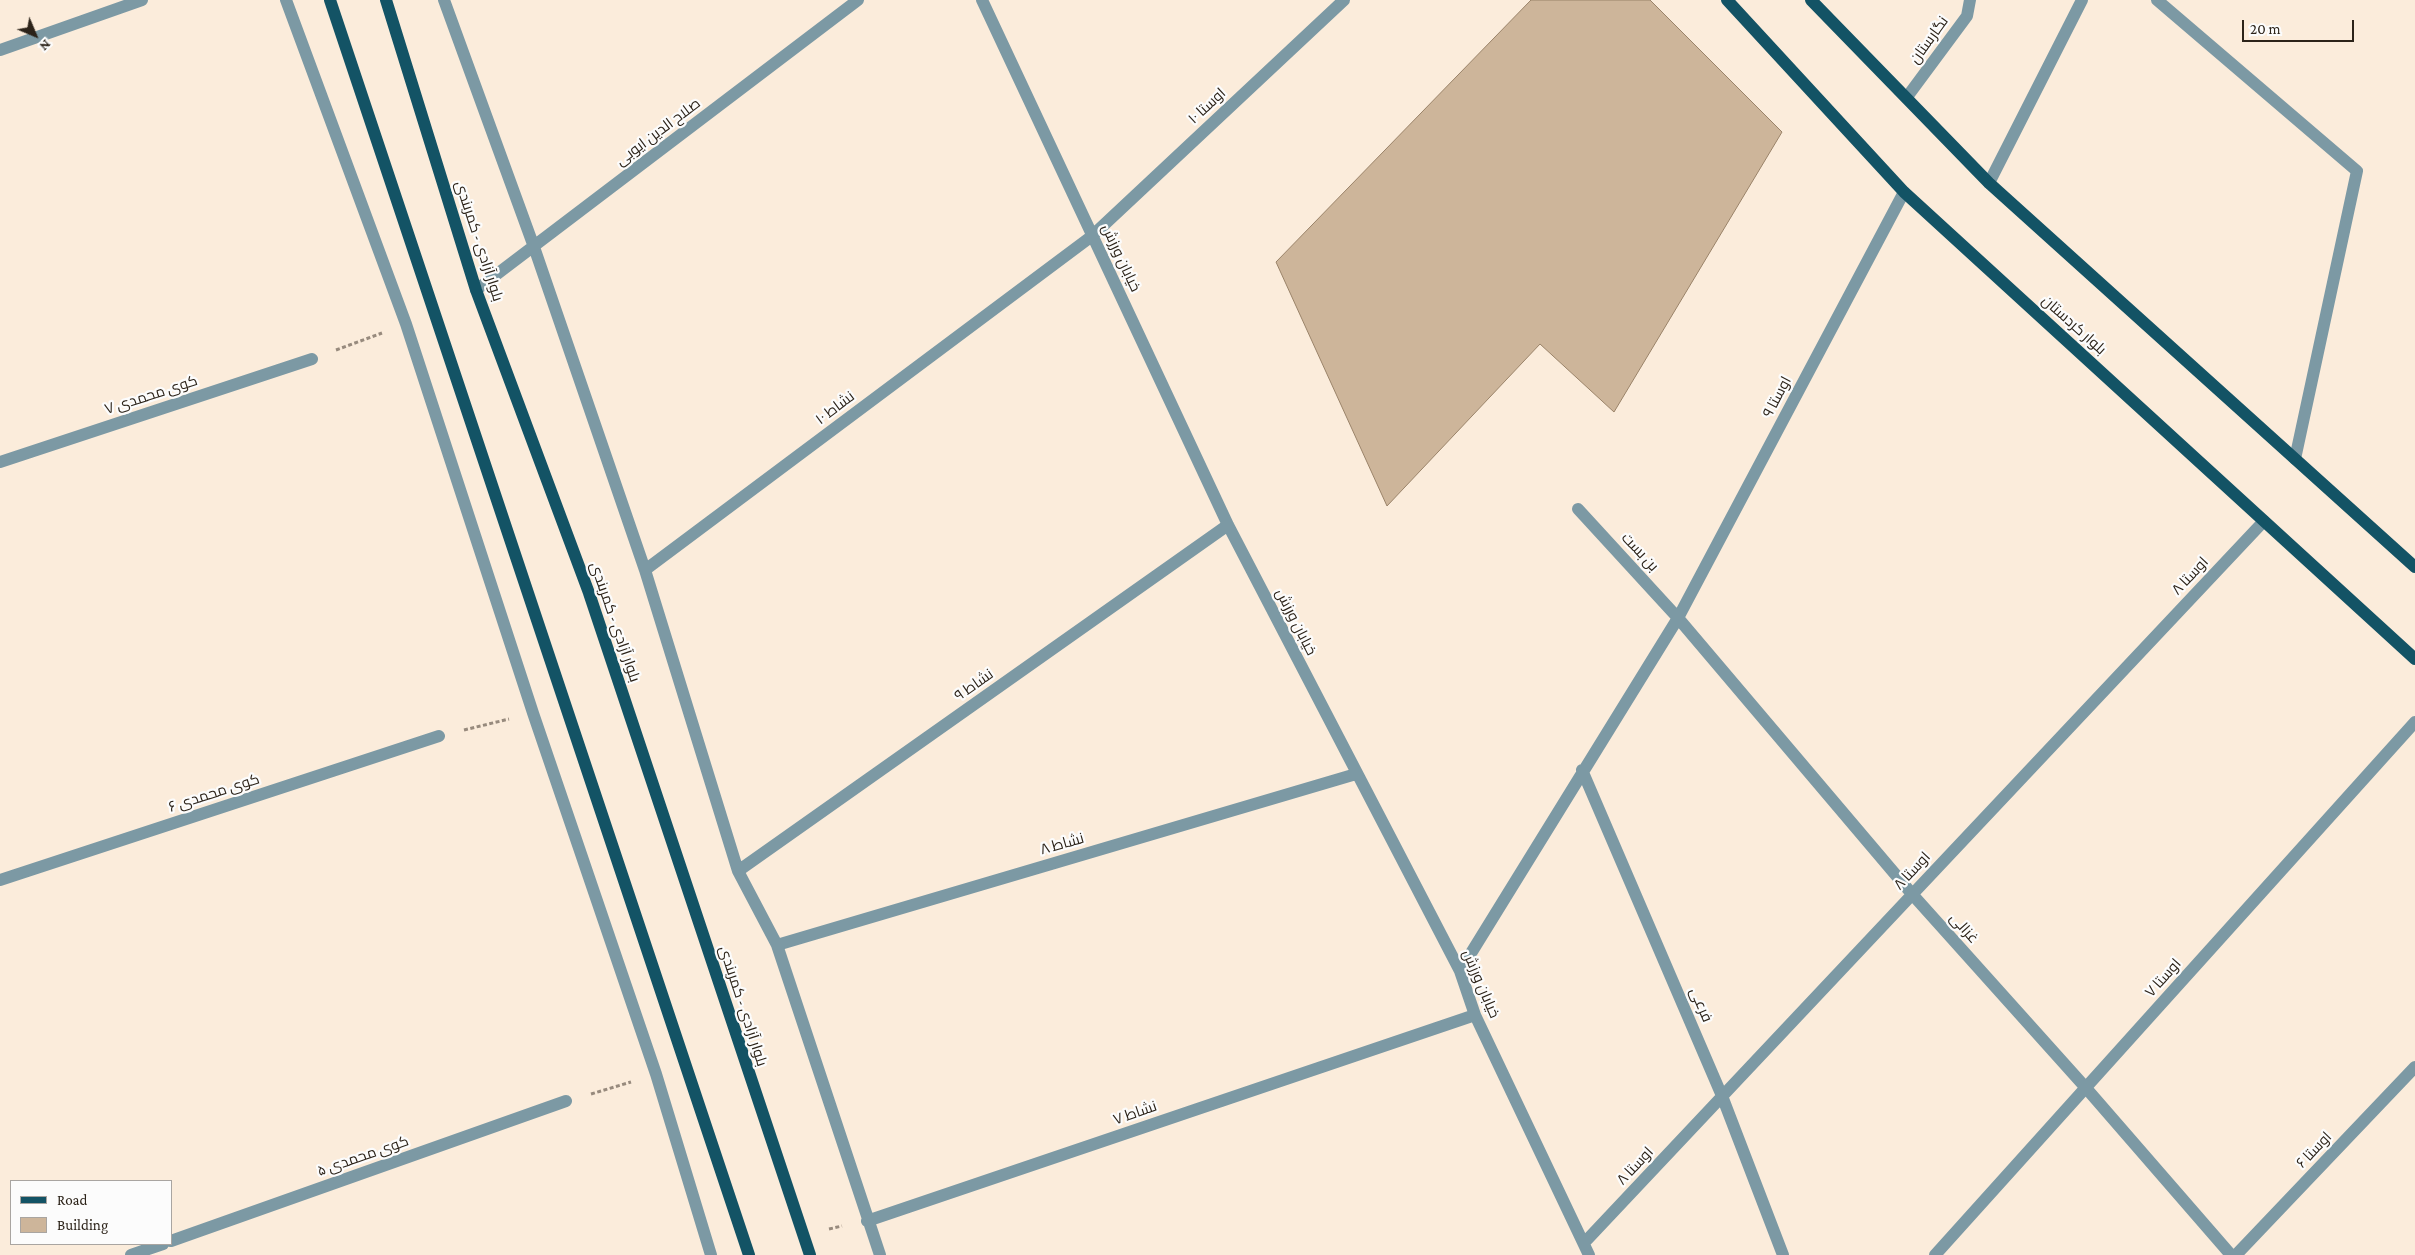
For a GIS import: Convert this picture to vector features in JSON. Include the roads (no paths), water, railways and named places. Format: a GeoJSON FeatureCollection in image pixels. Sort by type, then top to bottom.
{"type":"FeatureCollection","features":[{"type":"Feature","properties":{"kind":"main road"},"geometry":{"type":"LineString","coordinates":[[330,0],[749,1255]]}},
{"type":"Feature","properties":{"kind":"main road","name":"بلوار آزادی - کمربندی"},"geometry":{"type":"LineString","coordinates":[[386,0],[476,290],[589,593],[810,1255]]}},
{"type":"Feature","properties":{"kind":"main road","name":"بلوار کردستان"},"geometry":{"type":"LineString","coordinates":[[1727,0],[1904,192],[2415,659]]}},
{"type":"Feature","properties":{"kind":"main road"},"geometry":{"type":"LineString","coordinates":[[1811,0],[1989,182],[2415,567]]}},
{"type":"Feature","properties":{"kind":"street"},"geometry":{"type":"LineString","coordinates":[[0,50],[142,0]]}},
{"type":"Feature","properties":{"kind":"street"},"geometry":{"type":"LineString","coordinates":[[286,0],[406,324],[533,712],[656,1074],[711,1255]]}},
{"type":"Feature","properties":{"kind":"street"},"geometry":{"type":"LineString","coordinates":[[444,0],[534,247],[645,570],[738,871],[778,945],[867,1221],[880,1255]]}},
{"type":"Feature","properties":{"kind":"street","name":"صلاح الدین ایوبی"},"geometry":{"type":"LineString","coordinates":[[476,290],[858,0]]}},
{"type":"Feature","properties":{"kind":"street","name":"خیابان ورزش"},"geometry":{"type":"LineString","coordinates":[[982,0],[1228,525],[1460,972],[1475,1015],[1590,1255]]}},
{"type":"Feature","properties":{"kind":"street","name":"اوستا ۱۰"},"geometry":{"type":"LineString","coordinates":[[1092,236],[1344,0]]}},
{"type":"Feature","properties":{"kind":"street","name":"نگارستان"},"geometry":{"type":"LineString","coordinates":[[1907,97],[1967,16],[1970,0]]}},
{"type":"Feature","properties":{"kind":"street"},"geometry":{"type":"LineString","coordinates":[[1989,182],[2082,0]]}},
{"type":"Feature","properties":{"kind":"street"},"geometry":{"type":"LineString","coordinates":[[2157,0],[2356,171],[2295,459]]}},
{"type":"Feature","properties":{"kind":"street","name":"اوستا ۹"},"geometry":{"type":"LineString","coordinates":[[1460,972],[1582,770],[1678,618],[1904,192]]}},
{"type":"Feature","properties":{"kind":"street","name":"نشاط ۱۰"},"geometry":{"type":"LineString","coordinates":[[645,570],[1092,236]]}},
{"type":"Feature","properties":{"kind":"street","name":"کوی محمدی ۷"},"geometry":{"type":"LineString","coordinates":[[0,462],[312,359]]}},
{"type":"Feature","properties":{"kind":"street","name":"بن بست"},"geometry":{"type":"LineString","coordinates":[[1578,509],[1678,618]]}},
{"type":"Feature","properties":{"kind":"street","name":"اوستا ۸"},"geometry":{"type":"LineString","coordinates":[[1584,1243],[2264,521]]}},
{"type":"Feature","properties":{"kind":"street","name":"نشاط ۹"},"geometry":{"type":"LineString","coordinates":[[738,871],[1228,525]]}},
{"type":"Feature","properties":{"kind":"street","name":"غزالی"},"geometry":{"type":"LineString","coordinates":[[1678,618],[1912,894],[2086,1088],[2232,1255]]}},
{"type":"Feature","properties":{"kind":"street","name":"اوستا ۷"},"geometry":{"type":"LineString","coordinates":[[1935,1255],[2415,722]]}},
{"type":"Feature","properties":{"kind":"street","name":"کوی محمدی ۶"},"geometry":{"type":"LineString","coordinates":[[0,880],[439,736]]}},
{"type":"Feature","properties":{"kind":"street","name":"فرعی"},"geometry":{"type":"LineString","coordinates":[[1582,770],[1722,1096],[1783,1255]]}},
{"type":"Feature","properties":{"kind":"street","name":"نشاط ۸"},"geometry":{"type":"LineString","coordinates":[[778,945],[1356,774]]}},
{"type":"Feature","properties":{"kind":"street","name":"نشاط ۷"},"geometry":{"type":"LineString","coordinates":[[867,1221],[1475,1015]]}},
{"type":"Feature","properties":{"kind":"street","name":"اوستا ۶"},"geometry":{"type":"LineString","coordinates":[[2236,1255],[2415,1067]]}},
{"type":"Feature","properties":{"kind":"street","name":"کوی محمدی ۵"},"geometry":{"type":"LineString","coordinates":[[172,1241],[566,1101]]}},
{"type":"Feature","properties":{"kind":"street"},"geometry":{"type":"LineString","coordinates":[[131,1255],[160,1245]]}}]}
